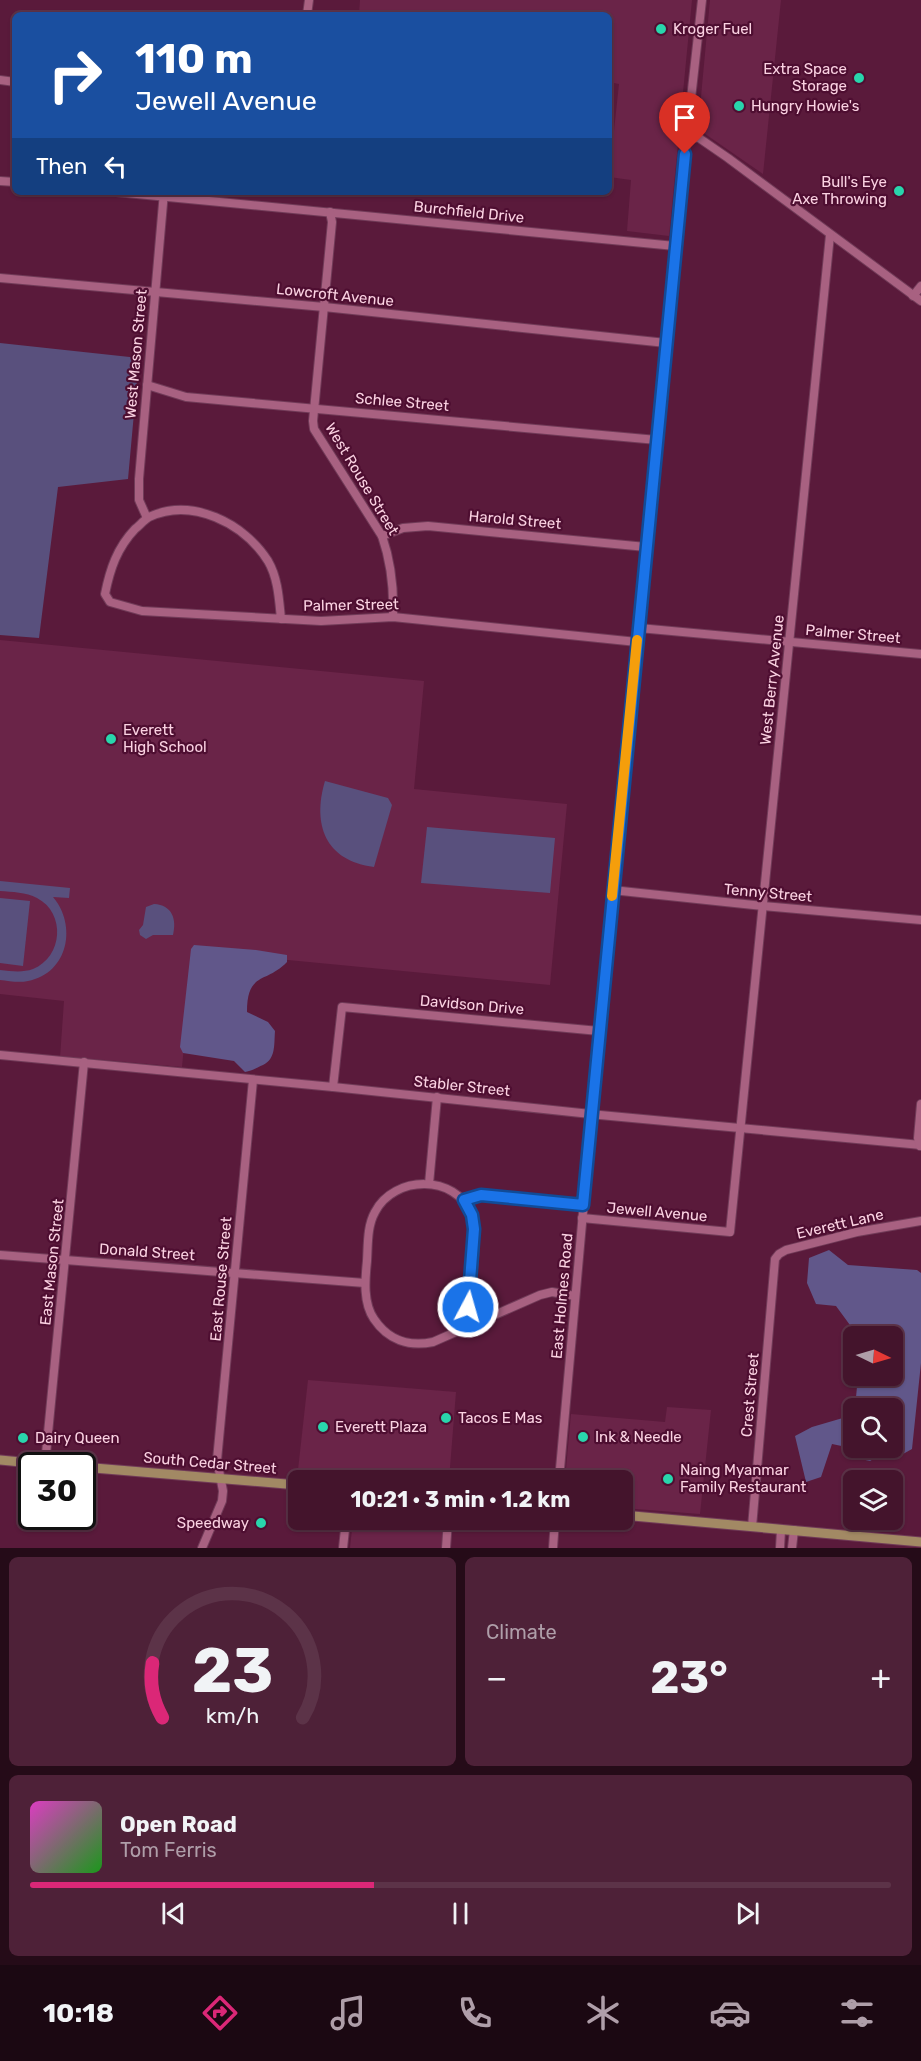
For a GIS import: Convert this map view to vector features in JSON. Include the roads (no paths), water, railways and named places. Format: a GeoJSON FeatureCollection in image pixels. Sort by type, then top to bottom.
{"type":"FeatureCollection","features":[{"type":"Feature","properties":{"kind":"main road"},"geometry":{"type":"LineString","coordinates":[[0,1460],[18,1462]]}},
{"type":"Feature","properties":{"kind":"main road","name":"South Cedar Street"},"geometry":{"type":"LineString","coordinates":[[96,1468],[288,1484]]}},
{"type":"Feature","properties":{"kind":"main road"},"geometry":{"type":"LineString","coordinates":[[633,1516],[921,1542]]}},
{"type":"Feature","properties":{"kind":"street","name":"East Holmes Road"},"geometry":{"type":"LineString","coordinates":[[560,1470],[612,890],[675,246],[702,0]]}},
{"type":"Feature","properties":{"kind":"street"},"geometry":{"type":"LineString","coordinates":[[688,136],[699,138],[728,158],[921,302]]}},
{"type":"Feature","properties":{"kind":"street","name":"West Mason Street"},"geometry":{"type":"LineString","coordinates":[[147,518],[139,500],[139,480],[164,195]]}},
{"type":"Feature","properties":{"kind":"street","name":"Burchfield Drive"},"geometry":{"type":"LineString","coordinates":[[173,195],[675,246]]}},
{"type":"Feature","properties":{"kind":"street","name":"West Rouse Street"},"geometry":{"type":"LineString","coordinates":[[330,212],[332,222],[314,408],[314,429],[382,536],[388,553],[394,594],[393,616]]}},
{"type":"Feature","properties":{"kind":"street","name":"West Berry Avenue"},"geometry":{"type":"LineString","coordinates":[[730,1232],[830,235]]}},
{"type":"Feature","properties":{"kind":"street","name":"Lowcroft Avenue"},"geometry":{"type":"LineString","coordinates":[[0,278],[324,307],[666,344]]}},
{"type":"Feature","properties":{"kind":"street"},"geometry":{"type":"LineString","coordinates":[[913,296],[921,286]]}},
{"type":"Feature","properties":{"kind":"street","name":"Schlee Street"},"geometry":{"type":"LineString","coordinates":[[147,385],[186,397],[657,440]]}},
{"type":"Feature","properties":{"kind":"street"},"geometry":{"type":"LineString","coordinates":[[147,518],[174,511],[203,512],[240,531],[269,562],[278,586],[281,619]]}},
{"type":"Feature","properties":{"kind":"street","name":"Palmer Street"},"geometry":{"type":"LineString","coordinates":[[147,518],[129,536],[112,562],[105,594],[110,602],[142,611],[321,621],[393,616],[637,642]]}},
{"type":"Feature","properties":{"kind":"street","name":"Harold Street"},"geometry":{"type":"LineString","coordinates":[[382,536],[403,528],[428,526],[646,547]]}},
{"type":"Feature","properties":{"kind":"street","name":"Palmer Street"},"geometry":{"type":"LineString","coordinates":[[639,628],[921,654]]}},
{"type":"Feature","properties":{"kind":"street","name":"Tenny Street"},"geometry":{"type":"LineString","coordinates":[[612,890],[921,920]]}},
{"type":"Feature","properties":{"kind":"street","name":"Davidson Drive"},"geometry":{"type":"LineString","coordinates":[[333,1087],[342,1007],[599,1031]]}},
{"type":"Feature","properties":{"kind":"street","name":"Stabler Street"},"geometry":{"type":"LineString","coordinates":[[0,1055],[920,1146]]}},
{"type":"Feature","properties":{"kind":"street","name":"East Mason Street"},"geometry":{"type":"LineString","coordinates":[[46,1452],[84,1062]]}},
{"type":"Feature","properties":{"kind":"street","name":"East Rouse Street"},"geometry":{"type":"LineString","coordinates":[[202,1548],[222,1501],[222,1480],[217,1468],[217,1460],[254,1080]]}},
{"type":"Feature","properties":{"kind":"street"},"geometry":{"type":"LineString","coordinates":[[429,1184],[437,1097]]}},
{"type":"Feature","properties":{"kind":"street"},"geometry":{"type":"LineString","coordinates":[[920,1146],[921,1104]]}},
{"type":"Feature","properties":{"kind":"street"},"geometry":{"type":"LineString","coordinates":[[463,1328],[470,1289],[474,1229],[472,1215],[464,1200],[447,1189],[429,1184],[405,1185],[387,1197],[375,1210],[370,1223],[365,1283],[372,1317],[382,1331],[408,1344],[433,1342],[540,1295],[552,1293],[575,1296]]}},
{"type":"Feature","properties":{"kind":"street"},"geometry":{"type":"LineString","coordinates":[[464,1200],[481,1195],[583,1205]]}},
{"type":"Feature","properties":{"kind":"street","name":"Jewell Avenue"},"geometry":{"type":"LineString","coordinates":[[582,1218],[730,1232]]}},
{"type":"Feature","properties":{"kind":"street","name":"Everett Lane"},"geometry":{"type":"LineString","coordinates":[[771,1302],[775,1262],[778,1254],[857,1232],[921,1221]]}},
{"type":"Feature","properties":{"kind":"street","name":"Donald Street"},"geometry":{"type":"LineString","coordinates":[[0,1255],[365,1283]]}},
{"type":"Feature","properties":{"kind":"street","name":"Crest Street"},"geometry":{"type":"LineString","coordinates":[[752,1527],[771,1302]]}},
{"type":"Feature","properties":{"kind":"street"},"geometry":{"type":"LineString","coordinates":[[343,1548],[345,1530]]}},
{"type":"Feature","properties":{"kind":"street"},"geometry":{"type":"LineString","coordinates":[[446,1548],[447,1530]]}},
{"type":"Feature","properties":{"kind":"street"},"geometry":{"type":"LineString","coordinates":[[553,1548],[554,1530]]}},
{"type":"Feature","properties":{"kind":"street"},"geometry":{"type":"LineString","coordinates":[[780,1548],[781,1530]]}},
{"type":"Feature","properties":{"kind":"street"},"geometry":{"type":"LineString","coordinates":[[792,1548],[794,1530]]}},
{"type":"Feature","properties":{"kind":"place","name":"Kroger Fuel"},"geometry":{"type":"Point","coordinates":[661,29]}},
{"type":"Feature","properties":{"kind":"place","name":"Extra Space Storage"},"geometry":{"type":"Point","coordinates":[859,78]}},
{"type":"Feature","properties":{"kind":"place","name":"Hungry Howie's"},"geometry":{"type":"Point","coordinates":[739,106]}},
{"type":"Feature","properties":{"kind":"place","name":"Bull's Eye Axe Throwing"},"geometry":{"type":"Point","coordinates":[899,191]}},
{"type":"Feature","properties":{"kind":"place","name":"Everett High School"},"geometry":{"type":"Point","coordinates":[111,739]}},
{"type":"Feature","properties":{"kind":"place","name":"Tacos E Mas"},"geometry":{"type":"Point","coordinates":[446,1418]}},
{"type":"Feature","properties":{"kind":"place","name":"Everett Plaza"},"geometry":{"type":"Point","coordinates":[323,1427]}},
{"type":"Feature","properties":{"kind":"place","name":"Ink & Needle"},"geometry":{"type":"Point","coordinates":[583,1437]}},
{"type":"Feature","properties":{"kind":"place","name":"Dairy Queen"},"geometry":{"type":"Point","coordinates":[23,1438]}},
{"type":"Feature","properties":{"kind":"place","name":"Naing Myanmar Family Restaurant"},"geometry":{"type":"Point","coordinates":[668,1479]}},
{"type":"Feature","properties":{"kind":"place","name":"Speedway"},"geometry":{"type":"Point","coordinates":[261,1523]}}]}
